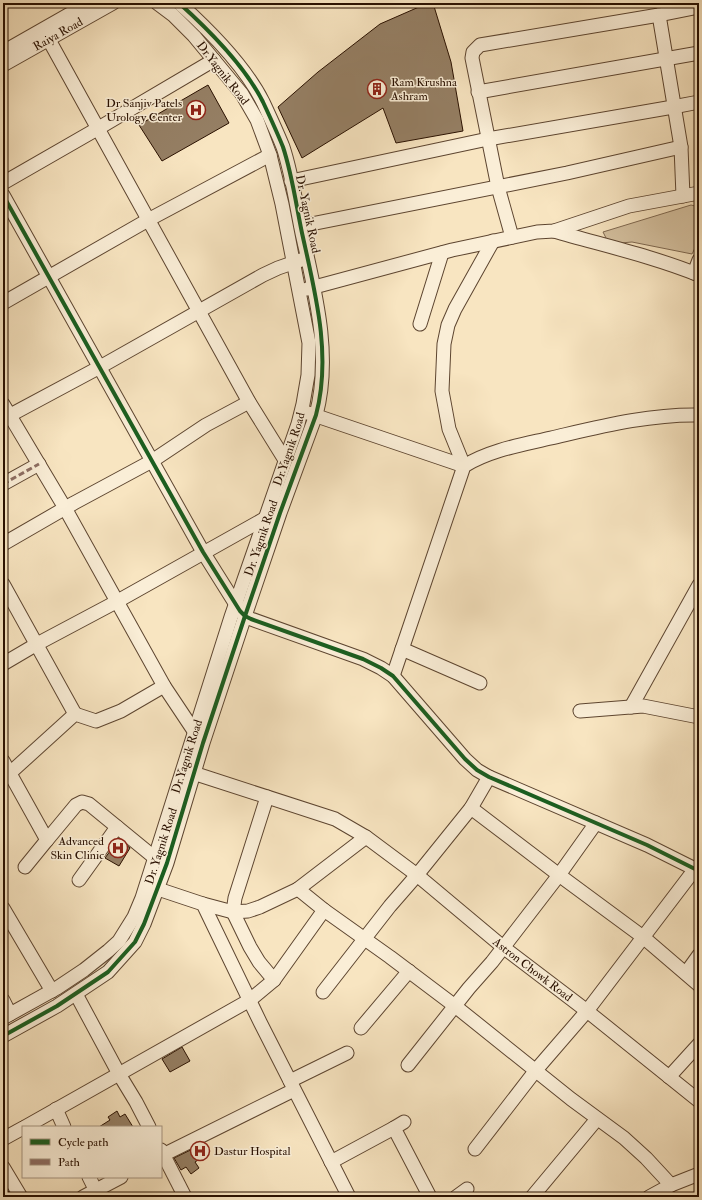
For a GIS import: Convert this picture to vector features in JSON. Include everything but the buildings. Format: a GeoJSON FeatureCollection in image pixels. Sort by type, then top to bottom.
{"type":"FeatureCollection","features":[{"type":"Feature","properties":{"kind":"street","name":"Raiya Road"},"geometry":{"type":"LineString","coordinates":[[3,65],[89,3]]}},
{"type":"Feature","properties":{"kind":"street","name":"Raiya Road"},"geometry":{"type":"LineString","coordinates":[[3,52],[45,35],[113,3]]}},
{"type":"Feature","properties":{"kind":"street","name":"Dr.Yagnik Road"},"geometry":{"type":"LineString","coordinates":[[157,3],[173,15],[194,36],[242,94],[257,120],[270,155],[282,204],[309,343],[308,375],[301,411],[235,605],[194,732],[189,772]]}},
{"type":"Feature","properties":{"kind":"street","name":"Dr. Yagnik Road"},"geometry":{"type":"LineString","coordinates":[[3,1036],[57,1006],[108,972],[135,942],[144,924],[152,887],[189,772],[203,743],[280,513],[316,416],[320,400],[322,360],[321,327],[308,258],[283,147],[263,101],[238,65],[201,23],[179,3]]}},
{"type":"Feature","properties":{"kind":"street"},"geometry":{"type":"LineString","coordinates":[[512,237],[498,187],[478,92],[472,58],[473,52],[480,45],[699,7]]}},
{"type":"Feature","properties":{"kind":"street"},"geometry":{"type":"LineString","coordinates":[[659,15],[673,107],[681,147],[683,196]]}},
{"type":"Feature","properties":{"kind":"street"},"geometry":{"type":"LineString","coordinates":[[45,35],[249,402],[285,460]]}},
{"type":"Feature","properties":{"kind":"street"},"geometry":{"type":"LineString","coordinates":[[478,92],[699,53]]}},
{"type":"Feature","properties":{"kind":"street"},"geometry":{"type":"LineString","coordinates":[[3,183],[98,130],[214,60]]}},
{"type":"Feature","properties":{"kind":"street"},"geometry":{"type":"LineString","coordinates":[[291,181],[488,139],[699,102]]}},
{"type":"Feature","properties":{"kind":"street"},"geometry":{"type":"LineString","coordinates":[[301,226],[567,173],[681,147]]}},
{"type":"Feature","properties":{"kind":"street"},"geometry":{"type":"LineString","coordinates":[[3,303],[148,220],[270,155]]}},
{"type":"Feature","properties":{"kind":"street"},"geometry":{"type":"LineString","coordinates":[[299,291],[442,253],[512,237],[554,230],[629,206],[699,193]]}},
{"type":"Feature","properties":{"kind":"street"},"geometry":{"type":"LineString","coordinates":[[3,195],[203,552],[235,605],[245,616],[381,668],[393,676],[477,770],[489,777],[647,845],[697,870],[643,937],[587,1011],[536,1070],[475,1149]]}},
{"type":"Feature","properties":{"kind":"street"},"geometry":{"type":"LineString","coordinates":[[554,230],[637,253],[696,274],[699,260]]}},
{"type":"Feature","properties":{"kind":"street"},"geometry":{"type":"LineString","coordinates":[[464,466],[449,429],[442,391],[444,344],[448,325],[454,309],[493,241]]}},
{"type":"Feature","properties":{"kind":"street"},"geometry":{"type":"LineString","coordinates":[[420,324],[442,253]]}},
{"type":"Feature","properties":{"kind":"street"},"geometry":{"type":"LineString","coordinates":[[6,417],[100,367],[263,275],[294,261],[308,258]]}},
{"type":"Feature","properties":{"kind":"street"},"geometry":{"type":"LineString","coordinates":[[3,544],[65,508],[152,461],[206,425],[249,402]]}},
{"type":"Feature","properties":{"kind":"street"},"geometry":{"type":"LineString","coordinates":[[3,404],[6,417],[39,464],[65,508],[164,686],[194,732],[203,743]]}},
{"type":"Feature","properties":{"kind":"street"},"geometry":{"type":"LineString","coordinates":[[301,411],[464,466]]}},
{"type":"Feature","properties":{"kind":"street"},"geometry":{"type":"LineString","coordinates":[[393,676],[464,466],[478,457],[495,451],[596,428],[670,415],[699,415]]}},
{"type":"Feature","properties":{"kind":"street"},"geometry":{"type":"LineString","coordinates":[[3,484],[39,464]]}},
{"type":"Feature","properties":{"kind":"street"},"geometry":{"type":"LineString","coordinates":[[3,664],[264,519]]}},
{"type":"Feature","properties":{"kind":"street"},"geometry":{"type":"LineString","coordinates":[[3,584],[75,714],[96,721],[121,711],[164,686]]}},
{"type":"Feature","properties":{"kind":"street"},"geometry":{"type":"LineString","coordinates":[[631,707],[699,585]]}},
{"type":"Feature","properties":{"kind":"street"},"geometry":{"type":"LineString","coordinates":[[402,649],[480,683]]}},
{"type":"Feature","properties":{"kind":"street"},"geometry":{"type":"LineString","coordinates":[[580,712],[643,706],[699,717]]}},
{"type":"Feature","properties":{"kind":"street"},"geometry":{"type":"LineString","coordinates":[[7,775],[75,714]]}},
{"type":"Feature","properties":{"kind":"street"},"geometry":{"type":"LineString","coordinates":[[3,761],[7,775],[47,840]]}},
{"type":"Feature","properties":{"kind":"street","name":"Astron Chowk Road"},"geometry":{"type":"LineString","coordinates":[[189,772],[335,819],[366,837],[418,875],[503,947],[587,1011],[699,1101]]}},
{"type":"Feature","properties":{"kind":"street"},"geometry":{"type":"LineString","coordinates":[[323,992],[390,906],[418,875],[471,808],[489,777]]}},
{"type":"Feature","properties":{"kind":"street"},"geometry":{"type":"LineString","coordinates":[[267,797],[234,898],[234,912],[259,962],[274,980]]}},
{"type":"Feature","properties":{"kind":"street"},"geometry":{"type":"LineString","coordinates":[[25,866],[76,805],[82,802],[88,804],[117,828],[161,860]]}},
{"type":"Feature","properties":{"kind":"street"},"geometry":{"type":"LineString","coordinates":[[471,808],[643,937],[699,985]]}},
{"type":"Feature","properties":{"kind":"street"},"geometry":{"type":"LineString","coordinates":[[408,1064],[503,947],[559,875],[596,823]]}},
{"type":"Feature","properties":{"kind":"street"},"geometry":{"type":"LineString","coordinates":[[79,880],[117,828]]}},
{"type":"Feature","properties":{"kind":"street"},"geometry":{"type":"LineString","coordinates":[[3,1000],[7,1016],[52,991],[84,970],[119,940],[152,887],[203,904],[234,912],[248,910],[260,907],[298,890],[366,837]]}},
{"type":"Feature","properties":{"kind":"street"},"geometry":{"type":"LineString","coordinates":[[298,890],[456,1006],[597,1119],[624,1138],[646,1158],[671,1185]]}},
{"type":"Feature","properties":{"kind":"street"},"geometry":{"type":"LineString","coordinates":[[203,904],[260,1022],[349,1197]]}},
{"type":"Feature","properties":{"kind":"street"},"geometry":{"type":"LineString","coordinates":[[3,908],[52,991]]}},
{"type":"Feature","properties":{"kind":"street"},"geometry":{"type":"LineString","coordinates":[[26,1126],[250,1000],[274,980],[324,910]]}},
{"type":"Feature","properties":{"kind":"street"},"geometry":{"type":"LineString","coordinates":[[686,973],[699,955]]}},
{"type":"Feature","properties":{"kind":"street"},"geometry":{"type":"LineString","coordinates":[[362,1028],[409,972]]}},
{"type":"Feature","properties":{"kind":"street"},"geometry":{"type":"LineString","coordinates":[[76,994],[148,1126]]}},
{"type":"Feature","properties":{"kind":"street"},"geometry":{"type":"LineString","coordinates":[[669,1077],[699,1044]]}},
{"type":"Feature","properties":{"kind":"street"},"geometry":{"type":"LineString","coordinates":[[185,1197],[162,1154],[292,1085],[347,1053]]}},
{"type":"Feature","properties":{"kind":"street"},"geometry":{"type":"LineString","coordinates":[[56,1109],[64,1126]]}},
{"type":"Feature","properties":{"kind":"street"},"geometry":{"type":"LineString","coordinates":[[532,1197],[597,1119]]}},
{"type":"Feature","properties":{"kind":"street"},"geometry":{"type":"LineString","coordinates":[[331,1162],[399,1125],[430,1197]]}},
{"type":"Feature","properties":{"kind":"street"},"geometry":{"type":"LineString","coordinates":[[3,1140],[22,1128]]}},
{"type":"Feature","properties":{"kind":"street"},"geometry":{"type":"LineString","coordinates":[[3,1166],[21,1197]]}},
{"type":"Feature","properties":{"kind":"street"},"geometry":{"type":"LineString","coordinates":[[649,1197],[671,1185],[699,1174]]}},
{"type":"Feature","properties":{"kind":"street"},"geometry":{"type":"LineString","coordinates":[[89,1178],[97,1194]]}},
{"type":"Feature","properties":{"kind":"street"},"geometry":{"type":"LineString","coordinates":[[83,1197],[97,1194],[120,1178]]}},
{"type":"Feature","properties":{"kind":"street"},"geometry":{"type":"LineString","coordinates":[[456,1197],[467,1189]]}},
{"type":"Feature","properties":{"kind":"shaded area"},"geometry":{"type":"Polygon","coordinates":[[[691,205],[699,207],[699,240],[692,254],[632,242],[609,244],[603,232],[691,205]]]}},
{"type":"Feature","properties":{"kind":"marked path"},"geometry":{"type":"LineString","coordinates":[[3,484],[39,464]]}},
{"type":"Feature","properties":{"kind":"cycle path"},"geometry":{"type":"LineString","coordinates":[[3,1036],[57,1006],[108,972],[135,942],[144,924],[167,863],[203,743],[280,513],[316,415],[321,392],[322,347],[320,324],[312,278],[283,147],[263,102],[246,75],[226,49],[179,3]]}},
{"type":"Feature","properties":{"kind":"cycle path"},"geometry":{"type":"LineString","coordinates":[[3,195],[203,552],[240,611],[245,616],[363,659],[381,668],[393,676],[465,759],[477,770],[489,777],[647,845],[699,871]]}},
{"type":"Feature","properties":{"kind":"place","name":"Ram Krushna Ashram"},"geometry":{"type":"Point","coordinates":[377,89]}},
{"type":"Feature","properties":{"kind":"place","name":"Dr Sanjiv Patels Urology Center"},"geometry":{"type":"Point","coordinates":[196,110]}},
{"type":"Feature","properties":{"kind":"place","name":"Advanced Skin Clinic"},"geometry":{"type":"Point","coordinates":[118,848]}},
{"type":"Feature","properties":{"kind":"place","name":"Dastur Hospital"},"geometry":{"type":"Point","coordinates":[200,1151]}}]}
